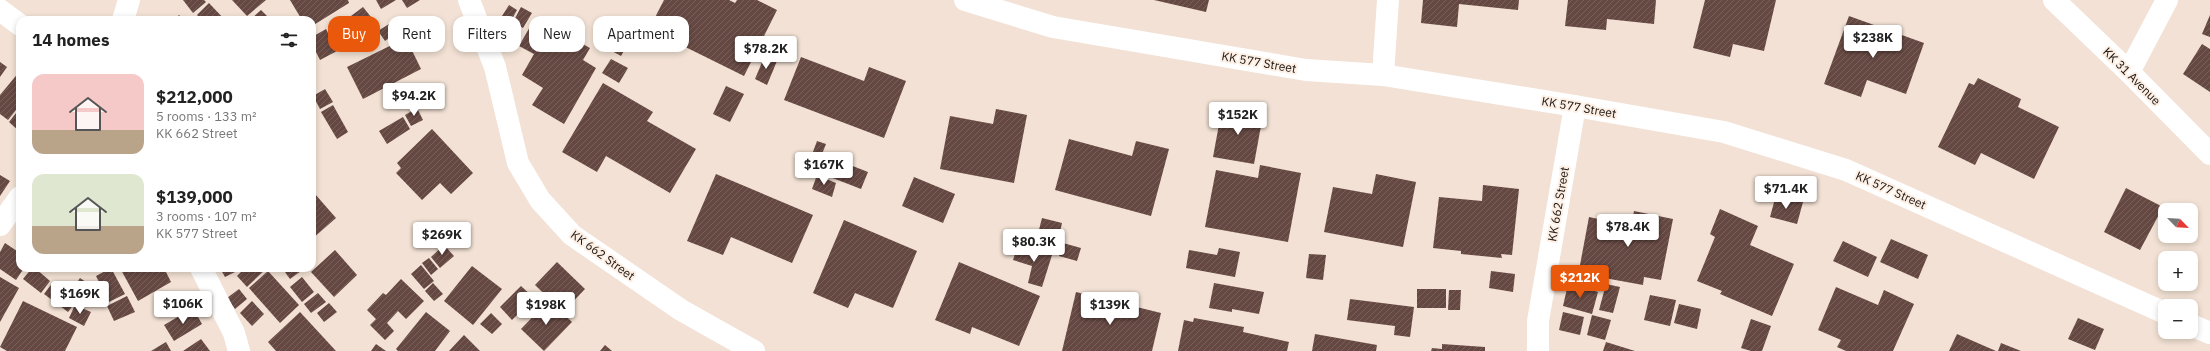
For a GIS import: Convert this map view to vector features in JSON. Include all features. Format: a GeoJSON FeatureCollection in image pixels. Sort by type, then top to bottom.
{"type":"FeatureCollection","features":[{"type":"Feature","properties":{"kind":"street"},"geometry":{"type":"LineString","coordinates":[[124,16],[129,0]]}},
{"type":"Feature","properties":{"kind":"street","name":"KK 662 Street"},"geometry":{"type":"LineString","coordinates":[[469,0],[495,67],[518,163],[540,200],[572,235],[681,310],[754,351]]}},
{"type":"Feature","properties":{"kind":"street","name":"KK 577 Street"},"geometry":{"type":"LineString","coordinates":[[965,0],[1053,27],[1306,70],[1383,75],[1724,132],[1846,170],[2158,310]]}},
{"type":"Feature","properties":{"kind":"street"},"geometry":{"type":"LineString","coordinates":[[1383,75],[1388,0]]}},
{"type":"Feature","properties":{"kind":"street","name":"KK 31 Avenue"},"geometry":{"type":"LineString","coordinates":[[2054,0],[2129,72],[2210,154]]}},
{"type":"Feature","properties":{"kind":"street"},"geometry":{"type":"LineString","coordinates":[[2129,72],[2167,0]]}},
{"type":"Feature","properties":{"kind":"street"},"geometry":{"type":"LineString","coordinates":[[0,10],[16,22]]}},
{"type":"Feature","properties":{"kind":"street","name":"KK 662 Street"},"geometry":{"type":"LineString","coordinates":[[1538,351],[1538,321],[1575,106]]}},
{"type":"Feature","properties":{"kind":"street"},"geometry":{"type":"LineString","coordinates":[[0,225],[16,203]]}},
{"type":"Feature","properties":{"kind":"street"},"geometry":{"type":"LineString","coordinates":[[203,272],[234,333],[239,351]]}},
{"type":"Feature","properties":{"kind":"street"},"geometry":{"type":"LineString","coordinates":[[2198,328],[2210,333]]}},
{"type":"Feature","properties":{"kind":"building"},"geometry":{"type":"Polygon","coordinates":[[[183,0],[204,0],[206,2],[193,13],[183,0]]]}},
{"type":"Feature","properties":{"kind":"building"},"geometry":{"type":"Polygon","coordinates":[[[232,0],[266,0],[247,16],[232,0]]]}},
{"type":"Feature","properties":{"kind":"building"},"geometry":{"type":"Polygon","coordinates":[[[290,0],[348,0],[349,3],[316,24],[316,16],[300,16],[290,0]]]}},
{"type":"Feature","properties":{"kind":"building"},"geometry":{"type":"Polygon","coordinates":[[[376,0],[396,0],[381,9],[376,0]]]}},
{"type":"Feature","properties":{"kind":"building"},"geometry":{"type":"Polygon","coordinates":[[[402,0],[420,0],[407,8],[402,0]]]}},
{"type":"Feature","properties":{"kind":"building"},"geometry":{"type":"Polygon","coordinates":[[[664,0],[729,0],[735,3],[737,0],[757,0],[777,10],[744,76],[689,49],[689,16],[656,16],[664,0]]]}},
{"type":"Feature","properties":{"kind":"building"},"geometry":{"type":"Polygon","coordinates":[[[1154,0],[1209,0],[1206,12],[1154,0]]]}},
{"type":"Feature","properties":{"kind":"building"},"geometry":{"type":"Polygon","coordinates":[[[1423,0],[1519,0],[1518,10],[1459,4],[1457,27],[1421,23],[1423,0]]]}},
{"type":"Feature","properties":{"kind":"building"},"geometry":{"type":"Polygon","coordinates":[[[1568,0],[1656,0],[1654,24],[1607,19],[1606,30],[1565,26],[1568,0]]]}},
{"type":"Feature","properties":{"kind":"building"},"geometry":{"type":"Polygon","coordinates":[[[1705,0],[1776,0],[1764,51],[1733,44],[1730,57],[1693,48],[1705,0]]]}},
{"type":"Feature","properties":{"kind":"building"},"geometry":{"type":"Polygon","coordinates":[[[209,3],[221,16],[198,16],[197,15],[209,3]]]}},
{"type":"Feature","properties":{"kind":"building"},"geometry":{"type":"Polygon","coordinates":[[[509,5],[517,10],[514,16],[502,16],[509,5]]]}},
{"type":"Feature","properties":{"kind":"building"},"geometry":{"type":"Polygon","coordinates":[[[363,7],[370,16],[351,16],[363,7]]]}},
{"type":"Feature","properties":{"kind":"building"},"geometry":{"type":"Polygon","coordinates":[[[521,7],[532,13],[523,28],[521,27],[521,16],[516,16],[521,7]]]}},
{"type":"Feature","properties":{"kind":"building"},"geometry":{"type":"Polygon","coordinates":[[[261,10],[267,16],[254,16],[261,10]]]}},
{"type":"Feature","properties":{"kind":"building"},"geometry":{"type":"Polygon","coordinates":[[[2210,15],[2210,37],[2202,34],[2210,15]]]}},
{"type":"Feature","properties":{"kind":"building"},"geometry":{"type":"Polygon","coordinates":[[[1849,16],[1924,43],[1906,94],[1867,80],[1861,97],[1824,84],[1849,16]]]}},
{"type":"Feature","properties":{"kind":"building"},"geometry":{"type":"Polygon","coordinates":[[[388,25],[388,39],[385,41],[380,34],[380,30],[388,25]]]}},
{"type":"Feature","properties":{"kind":"building"},"geometry":{"type":"Polygon","coordinates":[[[529,28],[529,51],[521,47],[521,42],[529,28]]]}},
{"type":"Feature","properties":{"kind":"building"},"geometry":{"type":"Polygon","coordinates":[[[326,29],[328,33],[328,52],[335,52],[320,60],[316,52],[316,35],[326,29]]]}},
{"type":"Feature","properties":{"kind":"building"},"geometry":{"type":"Polygon","coordinates":[[[2202,44],[2210,49],[2210,92],[2183,74],[2202,44]]]}},
{"type":"Feature","properties":{"kind":"building"},"geometry":{"type":"Polygon","coordinates":[[[585,45],[590,48],[583,60],[596,68],[564,124],[532,105],[543,88],[522,75],[534,54],[530,52],[585,52],[585,45]]]}},
{"type":"Feature","properties":{"kind":"building"},"geometry":{"type":"Polygon","coordinates":[[[388,47],[388,52],[413,52],[421,69],[363,99],[347,67],[388,47]]]}},
{"type":"Feature","properties":{"kind":"building"},"geometry":{"type":"Polygon","coordinates":[[[614,52],[623,52],[621,56],[614,52]]]}},
{"type":"Feature","properties":{"kind":"building"},"geometry":{"type":"Polygon","coordinates":[[[765,55],[777,61],[767,85],[755,79],[765,55]]]}},
{"type":"Feature","properties":{"kind":"building"},"geometry":{"type":"Polygon","coordinates":[[[801,57],[864,81],[869,67],[906,81],[884,138],[784,100],[801,57]]]}},
{"type":"Feature","properties":{"kind":"building"},"geometry":{"type":"Polygon","coordinates":[[[611,59],[628,68],[619,83],[602,73],[611,59]]]}},
{"type":"Feature","properties":{"kind":"building"},"geometry":{"type":"Polygon","coordinates":[[[0,62],[7,67],[0,77],[0,62]]]}},
{"type":"Feature","properties":{"kind":"building"},"geometry":{"type":"Polygon","coordinates":[[[16,76],[16,110],[8,120],[0,114],[0,95],[16,76]]]}},
{"type":"Feature","properties":{"kind":"building"},"geometry":{"type":"Polygon","coordinates":[[[1978,78],[2021,99],[2018,107],[2059,127],[2034,179],[1981,153],[1975,165],[1938,147],[1969,83],[1974,85],[1978,78]]]}},
{"type":"Feature","properties":{"kind":"building"},"geometry":{"type":"Polygon","coordinates":[[[603,83],[653,112],[647,121],[696,149],[670,193],[606,156],[597,172],[562,152],[603,83]]]}},
{"type":"Feature","properties":{"kind":"building"},"geometry":{"type":"Polygon","coordinates":[[[726,86],[744,94],[730,122],[713,114],[726,86]]]}},
{"type":"Feature","properties":{"kind":"building"},"geometry":{"type":"Polygon","coordinates":[[[325,89],[333,102],[320,109],[316,102],[316,94],[325,89]]]}},
{"type":"Feature","properties":{"kind":"building"},"geometry":{"type":"Polygon","coordinates":[[[333,105],[348,132],[337,139],[321,112],[333,105]]]}},
{"type":"Feature","properties":{"kind":"building"},"geometry":{"type":"Polygon","coordinates":[[[417,108],[423,120],[411,126],[405,115],[417,108]]]}},
{"type":"Feature","properties":{"kind":"building"},"geometry":{"type":"Polygon","coordinates":[[[1222,108],[1263,115],[1254,164],[1213,157],[1222,108]]]}},
{"type":"Feature","properties":{"kind":"building"},"geometry":{"type":"Polygon","coordinates":[[[996,109],[1027,115],[1014,183],[940,169],[950,116],[993,124],[996,109]]]}},
{"type":"Feature","properties":{"kind":"building"},"geometry":{"type":"Polygon","coordinates":[[[16,113],[16,128],[9,122],[16,113]]]}},
{"type":"Feature","properties":{"kind":"building"},"geometry":{"type":"Polygon","coordinates":[[[403,117],[410,129],[387,144],[379,131],[403,117]]]}},
{"type":"Feature","properties":{"kind":"building"},"geometry":{"type":"Polygon","coordinates":[[[432,129],[473,173],[451,194],[440,183],[422,200],[396,173],[401,168],[397,163],[432,129]]]}},
{"type":"Feature","properties":{"kind":"building"},"geometry":{"type":"Polygon","coordinates":[[[1069,139],[1132,156],[1136,141],[1169,149],[1151,216],[1055,190],[1069,139]]]}},
{"type":"Feature","properties":{"kind":"building"},"geometry":{"type":"Polygon","coordinates":[[[817,141],[826,144],[822,154],[868,172],[861,189],[807,168],[817,141]]]}},
{"type":"Feature","properties":{"kind":"building"},"geometry":{"type":"Polygon","coordinates":[[[1260,165],[1301,173],[1288,242],[1205,227],[1216,170],[1258,178],[1260,165]]]}},
{"type":"Feature","properties":{"kind":"building"},"geometry":{"type":"Polygon","coordinates":[[[716,174],[813,215],[792,263],[731,237],[723,255],[687,241],[716,174]]]}},
{"type":"Feature","properties":{"kind":"building"},"geometry":{"type":"Polygon","coordinates":[[[1376,174],[1416,182],[1403,247],[1324,232],[1333,187],[1372,194],[1376,174]]]}},
{"type":"Feature","properties":{"kind":"building"},"geometry":{"type":"Polygon","coordinates":[[[0,175],[10,181],[0,196],[0,175]]]}},
{"type":"Feature","properties":{"kind":"building"},"geometry":{"type":"Polygon","coordinates":[[[817,175],[836,183],[832,197],[812,189],[817,175]]]}},
{"type":"Feature","properties":{"kind":"building"},"geometry":{"type":"Polygon","coordinates":[[[914,177],[955,194],[943,223],[902,206],[914,177]]]}},
{"type":"Feature","properties":{"kind":"building"},"geometry":{"type":"Polygon","coordinates":[[[1483,185],[1519,189],[1512,255],[1501,254],[1502,258],[1461,254],[1461,251],[1433,248],[1439,197],[1482,201],[1483,185]]]}},
{"type":"Feature","properties":{"kind":"building"},"geometry":{"type":"Polygon","coordinates":[[[2126,188],[2158,204],[2158,216],[2140,250],[2104,232],[2126,188]]]}},
{"type":"Feature","properties":{"kind":"building"},"geometry":{"type":"Polygon","coordinates":[[[316,195],[336,218],[316,236],[316,195]]]}},
{"type":"Feature","properties":{"kind":"building"},"geometry":{"type":"Polygon","coordinates":[[[1776,195],[1803,202],[1797,224],[1770,217],[1776,195]]]}},
{"type":"Feature","properties":{"kind":"building"},"geometry":{"type":"Polygon","coordinates":[[[1720,209],[1758,226],[1750,245],[1794,264],[1772,316],[1720,294],[1722,291],[1697,281],[1715,237],[1710,234],[1720,209]]]}},
{"type":"Feature","properties":{"kind":"building"},"geometry":{"type":"Polygon","coordinates":[[[1634,211],[1673,219],[1661,280],[1644,277],[1643,285],[1599,277],[1601,269],[1580,265],[1589,217],[1631,226],[1634,211]]]}},
{"type":"Feature","properties":{"kind":"building"},"geometry":{"type":"Polygon","coordinates":[[[1042,218],[1062,223],[1056,250],[1035,245],[1042,218]]]}},
{"type":"Feature","properties":{"kind":"building"},"geometry":{"type":"Polygon","coordinates":[[[844,220],[917,251],[893,308],[855,293],[848,308],[813,293],[844,220]]]}},
{"type":"Feature","properties":{"kind":"building"},"geometry":{"type":"Polygon","coordinates":[[[1891,239],[1928,255],[1918,279],[1880,262],[1891,239]]]}},
{"type":"Feature","properties":{"kind":"building"},"geometry":{"type":"Polygon","coordinates":[[[1843,241],[1877,257],[1868,277],[1833,261],[1843,241]]]}},
{"type":"Feature","properties":{"kind":"building"},"geometry":{"type":"Polygon","coordinates":[[[5,243],[16,250],[16,272],[21,272],[16,280],[0,269],[0,252],[5,243]]]}},
{"type":"Feature","properties":{"kind":"building"},"geometry":{"type":"Polygon","coordinates":[[[1063,243],[1081,248],[1077,261],[1059,256],[1063,243]]]}},
{"type":"Feature","properties":{"kind":"building"},"geometry":{"type":"Polygon","coordinates":[[[1018,244],[1052,255],[1042,287],[1028,283],[1032,266],[1013,260],[1018,244]]]}},
{"type":"Feature","properties":{"kind":"building"},"geometry":{"type":"Polygon","coordinates":[[[444,245],[454,256],[440,268],[431,257],[444,245]]]}},
{"type":"Feature","properties":{"kind":"building"},"geometry":{"type":"Polygon","coordinates":[[[1219,248],[1240,252],[1235,277],[1186,268],[1189,250],[1217,255],[1219,248]]]}},
{"type":"Feature","properties":{"kind":"building"},"geometry":{"type":"Polygon","coordinates":[[[335,250],[357,275],[334,297],[311,272],[316,272],[316,267],[335,250]]]}},
{"type":"Feature","properties":{"kind":"building"},"geometry":{"type":"Polygon","coordinates":[[[1309,254],[1326,255],[1323,280],[1306,278],[1309,254]]]}},
{"type":"Feature","properties":{"kind":"building"},"geometry":{"type":"Polygon","coordinates":[[[429,258],[438,269],[431,275],[422,263],[429,258]]]}},
{"type":"Feature","properties":{"kind":"building"},"geometry":{"type":"Polygon","coordinates":[[[557,262],[585,289],[563,312],[535,285],[557,262]]]}},
{"type":"Feature","properties":{"kind":"building"},"geometry":{"type":"Polygon","coordinates":[[[959,262],[1040,296],[1019,346],[972,327],[970,334],[935,320],[959,262]]]}},
{"type":"Feature","properties":{"kind":"building"},"geometry":{"type":"Polygon","coordinates":[[[421,265],[434,281],[424,289],[411,274],[421,265]]]}},
{"type":"Feature","properties":{"kind":"building"},"geometry":{"type":"Polygon","coordinates":[[[472,266],[502,289],[473,325],[444,301],[472,266]]]}},
{"type":"Feature","properties":{"kind":"building"},"geometry":{"type":"Polygon","coordinates":[[[1491,271],[1515,274],[1513,292],[1489,288],[1491,271]]]}},
{"type":"Feature","properties":{"kind":"building"},"geometry":{"type":"Polygon","coordinates":[[[29,272],[40,272],[50,281],[41,293],[23,279],[29,272]]]}},
{"type":"Feature","properties":{"kind":"building"},"geometry":{"type":"Polygon","coordinates":[[[104,272],[113,272],[125,294],[109,302],[96,276],[104,272]]]}},
{"type":"Feature","properties":{"kind":"building"},"geometry":{"type":"Polygon","coordinates":[[[122,272],[166,272],[171,282],[138,301],[122,272]]]}},
{"type":"Feature","properties":{"kind":"building"},"geometry":{"type":"Polygon","coordinates":[[[222,272],[235,272],[225,277],[222,272]]]}},
{"type":"Feature","properties":{"kind":"building"},"geometry":{"type":"Polygon","coordinates":[[[241,272],[263,272],[247,287],[237,276],[241,272]]]}},
{"type":"Feature","properties":{"kind":"building"},"geometry":{"type":"Polygon","coordinates":[[[267,272],[269,272],[299,305],[280,323],[249,288],[267,272]]]}},
{"type":"Feature","properties":{"kind":"building"},"geometry":{"type":"Polygon","coordinates":[[[285,272],[300,272],[290,279],[285,272]]]}},
{"type":"Feature","properties":{"kind":"building"},"geometry":{"type":"Polygon","coordinates":[[[0,277],[19,288],[0,322],[0,277]]]}},
{"type":"Feature","properties":{"kind":"building"},"geometry":{"type":"Polygon","coordinates":[[[302,277],[314,292],[302,302],[290,287],[302,277]]]}},
{"type":"Feature","properties":{"kind":"building"},"geometry":{"type":"Polygon","coordinates":[[[80,278],[93,287],[84,300],[72,290],[80,278]]]}},
{"type":"Feature","properties":{"kind":"building"},"geometry":{"type":"Polygon","coordinates":[[[401,279],[424,301],[406,319],[398,311],[387,323],[394,331],[385,340],[370,325],[376,319],[367,310],[383,293],[386,295],[401,279]]]}},
{"type":"Feature","properties":{"kind":"building"},"geometry":{"type":"Polygon","coordinates":[[[53,282],[77,300],[68,312],[44,294],[53,282]]]}},
{"type":"Feature","properties":{"kind":"building"},"geometry":{"type":"Polygon","coordinates":[[[433,283],[443,294],[434,301],[425,291],[433,283]]]}},
{"type":"Feature","properties":{"kind":"building"},"geometry":{"type":"Polygon","coordinates":[[[1214,283],[1264,292],[1259,314],[1232,309],[1232,312],[1209,308],[1214,283]]]}},
{"type":"Feature","properties":{"kind":"building"},"geometry":{"type":"Polygon","coordinates":[[[1568,284],[1598,292],[1592,314],[1563,306],[1568,284]]]}},
{"type":"Feature","properties":{"kind":"building"},"geometry":{"type":"Polygon","coordinates":[[[1606,284],[1620,287],[1613,313],[1599,310],[1606,284]]]}},
{"type":"Feature","properties":{"kind":"building"},"geometry":{"type":"Polygon","coordinates":[[[521,286],[534,298],[512,320],[500,307],[521,286]]]}},
{"type":"Feature","properties":{"kind":"building"},"geometry":{"type":"Polygon","coordinates":[[[1836,287],[1878,305],[1884,290],[1914,304],[1893,351],[1846,351],[1837,347],[1841,340],[1818,330],[1836,287]]]}},
{"type":"Feature","properties":{"kind":"building"},"geometry":{"type":"Polygon","coordinates":[[[239,289],[247,299],[235,309],[227,298],[239,289]]]}},
{"type":"Feature","properties":{"kind":"building"},"geometry":{"type":"Polygon","coordinates":[[[1417,289],[1446,289],[1446,308],[1417,308],[1417,289]]]}},
{"type":"Feature","properties":{"kind":"building"},"geometry":{"type":"Polygon","coordinates":[[[1449,290],[1461,290],[1460,310],[1448,310],[1449,290]]]}},
{"type":"Feature","properties":{"kind":"building"},"geometry":{"type":"Polygon","coordinates":[[[1076,292],[1161,313],[1152,351],[1062,351],[1076,292]]]}},
{"type":"Feature","properties":{"kind":"building"},"geometry":{"type":"Polygon","coordinates":[[[318,293],[326,302],[311,313],[304,304],[318,293]]]}},
{"type":"Feature","properties":{"kind":"building"},"geometry":{"type":"Polygon","coordinates":[[[1650,295],[1676,300],[1670,326],[1644,320],[1650,295]]]}},
{"type":"Feature","properties":{"kind":"building"},"geometry":{"type":"Polygon","coordinates":[[[127,296],[135,312],[114,321],[107,306],[127,296]]]}},
{"type":"Feature","properties":{"kind":"building"},"geometry":{"type":"Polygon","coordinates":[[[1350,299],[1414,307],[1410,337],[1394,335],[1395,326],[1347,320],[1350,299]]]}},
{"type":"Feature","properties":{"kind":"building"},"geometry":{"type":"Polygon","coordinates":[[[549,300],[572,322],[544,351],[521,329],[549,300]]]}},
{"type":"Feature","properties":{"kind":"building"},"geometry":{"type":"Polygon","coordinates":[[[23,301],[77,327],[65,351],[7,351],[0,347],[23,301]]]}},
{"type":"Feature","properties":{"kind":"building"},"geometry":{"type":"Polygon","coordinates":[[[252,301],[264,314],[252,326],[240,313],[252,301]]]}},
{"type":"Feature","properties":{"kind":"building"},"geometry":{"type":"Polygon","coordinates":[[[329,303],[337,312],[324,322],[317,313],[329,303]]]}},
{"type":"Feature","properties":{"kind":"building"},"geometry":{"type":"Polygon","coordinates":[[[1679,304],[1701,309],[1697,329],[1674,323],[1679,304]]]}},
{"type":"Feature","properties":{"kind":"building"},"geometry":{"type":"Polygon","coordinates":[[[75,305],[91,312],[84,326],[69,318],[75,305]]]}},
{"type":"Feature","properties":{"kind":"building"},"geometry":{"type":"Polygon","coordinates":[[[193,308],[202,324],[174,341],[164,325],[193,308]]]}},
{"type":"Feature","properties":{"kind":"building"},"geometry":{"type":"Polygon","coordinates":[[[300,312],[336,351],[276,351],[268,342],[300,312]]]}},
{"type":"Feature","properties":{"kind":"building"},"geometry":{"type":"Polygon","coordinates":[[[426,312],[450,331],[435,351],[398,351],[396,349],[426,312]]]}},
{"type":"Feature","properties":{"kind":"building"},"geometry":{"type":"Polygon","coordinates":[[[1563,312],[1584,317],[1580,335],[1559,330],[1563,312]]]}},
{"type":"Feature","properties":{"kind":"building"},"geometry":{"type":"Polygon","coordinates":[[[491,313],[502,324],[492,334],[480,324],[491,313]]]}},
{"type":"Feature","properties":{"kind":"building"},"geometry":{"type":"Polygon","coordinates":[[[1592,315],[1611,320],[1605,340],[1587,335],[1592,315]]]}},
{"type":"Feature","properties":{"kind":"building"},"geometry":{"type":"Polygon","coordinates":[[[1194,318],[1244,327],[1243,332],[1289,342],[1287,351],[1178,351],[1184,320],[1193,322],[1194,318]]]}},
{"type":"Feature","properties":{"kind":"building"},"geometry":{"type":"Polygon","coordinates":[[[2078,318],[2104,329],[2095,350],[2068,339],[2078,318]]]}},
{"type":"Feature","properties":{"kind":"building"},"geometry":{"type":"Polygon","coordinates":[[[1751,319],[1771,326],[1762,351],[1751,351],[1741,348],[1751,319]]]}},
{"type":"Feature","properties":{"kind":"building"},"geometry":{"type":"Polygon","coordinates":[[[1315,334],[1377,345],[1376,351],[1312,351],[1315,334]]]}},
{"type":"Feature","properties":{"kind":"building"},"geometry":{"type":"Polygon","coordinates":[[[1957,334],[1996,351],[1949,351],[1957,334]]]}},
{"type":"Feature","properties":{"kind":"building"},"geometry":{"type":"Polygon","coordinates":[[[464,335],[480,351],[449,351],[464,335]]]}},
{"type":"Feature","properties":{"kind":"building"},"geometry":{"type":"Polygon","coordinates":[[[201,339],[210,351],[183,351],[201,339]]]}},
{"type":"Feature","properties":{"kind":"building"},"geometry":{"type":"Polygon","coordinates":[[[166,342],[171,351],[151,351],[166,342]]]}},
{"type":"Feature","properties":{"kind":"building"},"geometry":{"type":"Polygon","coordinates":[[[1606,342],[1635,351],[1603,351],[1606,342]]]}},
{"type":"Feature","properties":{"kind":"building"},"geometry":{"type":"Polygon","coordinates":[[[2001,343],[2021,351],[1998,351],[2001,343]]]}},
{"type":"Feature","properties":{"kind":"building"},"geometry":{"type":"Polygon","coordinates":[[[376,344],[386,351],[371,351],[376,344]]]}},
{"type":"Feature","properties":{"kind":"building"},"geometry":{"type":"Polygon","coordinates":[[[1442,344],[1485,347],[1485,351],[1431,351],[1432,348],[1442,349],[1442,344]]]}},
{"type":"Feature","properties":{"kind":"building"},"geometry":{"type":"Polygon","coordinates":[[[605,345],[612,351],[600,351],[605,345]]]}}]}
